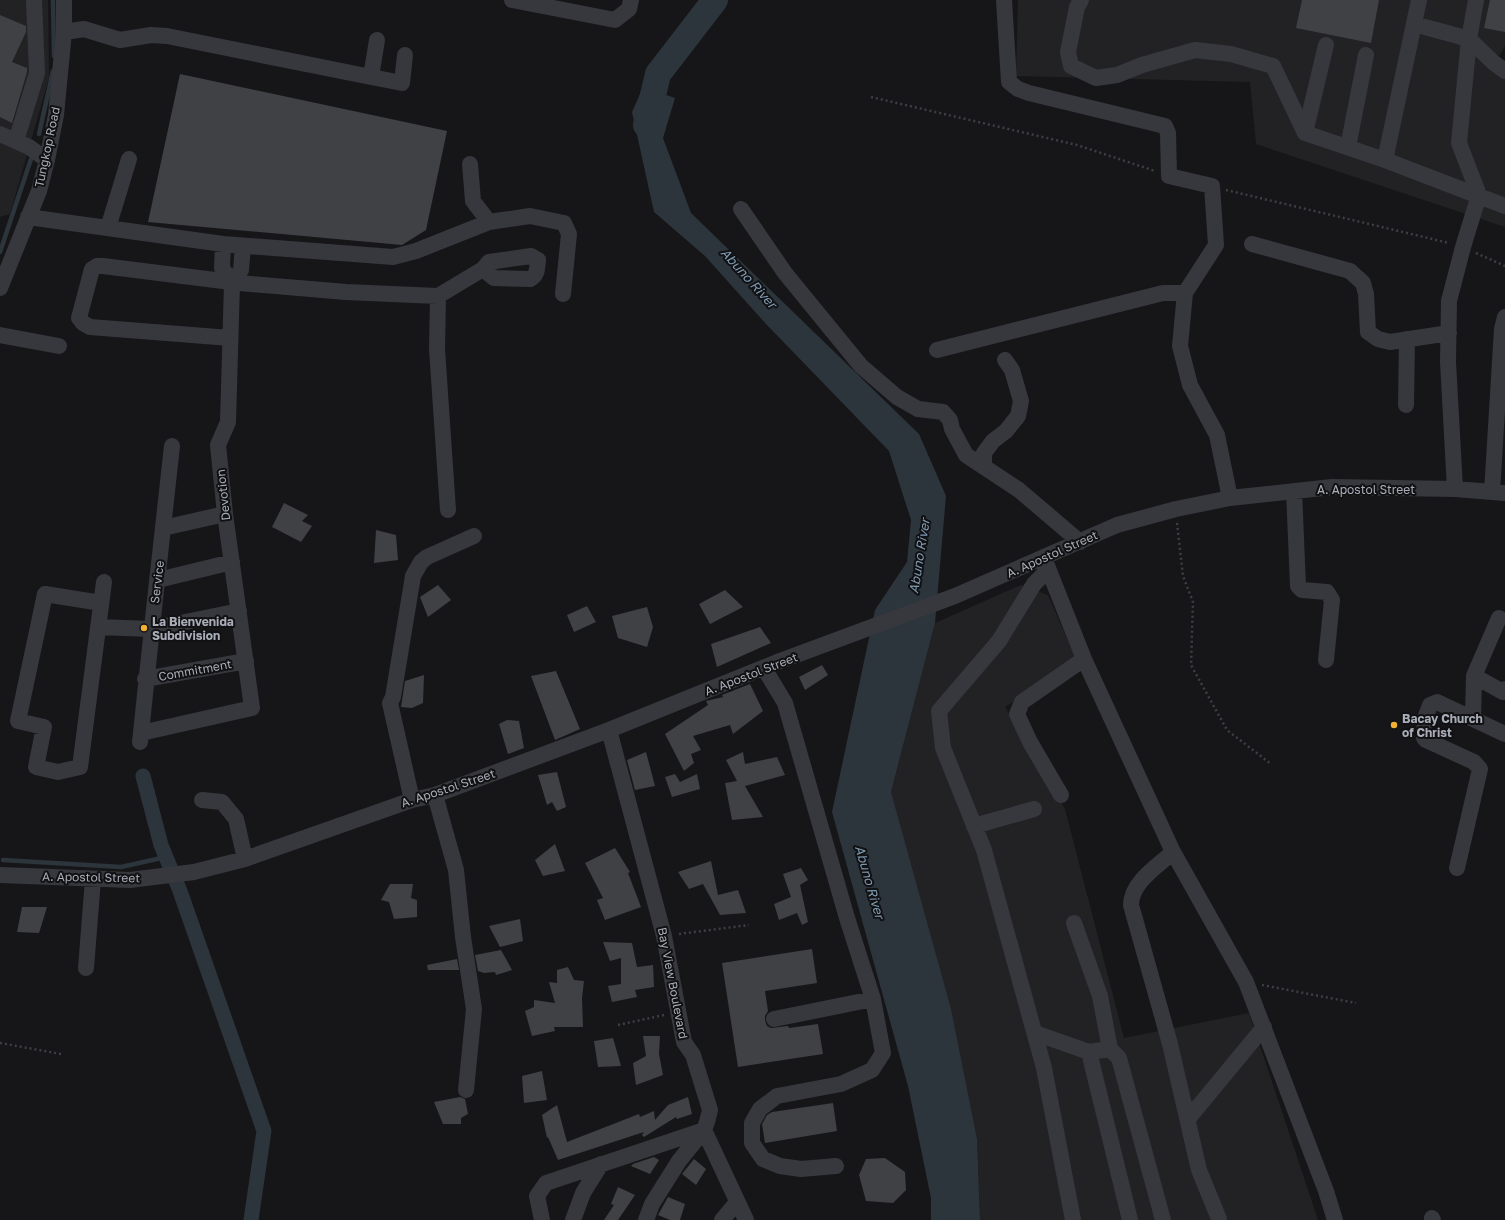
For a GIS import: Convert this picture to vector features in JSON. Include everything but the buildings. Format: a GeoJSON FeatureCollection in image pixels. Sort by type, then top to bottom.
{"type":"FeatureCollection","features":[{"type":"Feature","properties":{"kind":"street"},"geometry":{"type":"LineString","coordinates":[[16,141],[37,73],[34,0]]}},
{"type":"Feature","properties":{"kind":"street","name":"Tungkop Road"},"geometry":{"type":"LineString","coordinates":[[0,288],[39,191],[47,160],[56,115],[64,32],[64,0]]}},
{"type":"Feature","properties":{"kind":"street"},"geometry":{"type":"LineString","coordinates":[[512,0],[615,20],[629,9],[631,0]]}},
{"type":"Feature","properties":{"kind":"street"},"geometry":{"type":"LineString","coordinates":[[1004,0],[1010,82],[1018,89],[1029,93],[1165,126],[1168,133],[1169,176],[1212,186],[1216,245],[1185,293],[1180,346],[1190,385],[1217,435],[1230,498]]}},
{"type":"Feature","properties":{"kind":"street"},"geometry":{"type":"LineString","coordinates":[[1081,0],[1077,7],[1068,52],[1071,66],[1096,78],[1117,75],[1142,65],[1195,50],[1231,54],[1273,66],[1305,133],[1385,160],[1505,206]]}},
{"type":"Feature","properties":{"kind":"street"},"geometry":{"type":"LineString","coordinates":[[1385,160],[1395,104],[1419,0]]}},
{"type":"Feature","properties":{"kind":"street"},"geometry":{"type":"LineString","coordinates":[[1455,489],[1448,362],[1449,301],[1463,247],[1479,195],[1459,143],[1469,39],[1476,0]]}},
{"type":"Feature","properties":{"kind":"street"},"geometry":{"type":"LineString","coordinates":[[1414,24],[1469,39],[1494,63],[1505,71]]}},
{"type":"Feature","properties":{"kind":"street"},"geometry":{"type":"LineString","coordinates":[[64,32],[84,29],[120,40],[151,35],[168,36],[402,83],[406,55]]}},
{"type":"Feature","properties":{"kind":"street"},"geometry":{"type":"LineString","coordinates":[[371,77],[377,40]]}},
{"type":"Feature","properties":{"kind":"street"},"geometry":{"type":"LineString","coordinates":[[1305,133],[1326,45]]}},
{"type":"Feature","properties":{"kind":"street"},"geometry":{"type":"LineString","coordinates":[[1348,148],[1366,55]]}},
{"type":"Feature","properties":{"kind":"street"},"geometry":{"type":"LineString","coordinates":[[0,134],[29,147],[47,160]]}},
{"type":"Feature","properties":{"kind":"street"},"geometry":{"type":"LineString","coordinates":[[108,228],[129,160]]}},
{"type":"Feature","properties":{"kind":"street"},"geometry":{"type":"LineString","coordinates":[[470,164],[472,201],[489,222]]}},
{"type":"Feature","properties":{"kind":"street"},"geometry":{"type":"LineString","coordinates":[[741,208],[785,273],[860,366],[897,398],[918,408],[943,412],[950,420],[952,429],[966,455],[1019,490],[1080,542]]}},
{"type":"Feature","properties":{"kind":"street"},"geometry":{"type":"LineString","coordinates":[[28,217],[223,244],[393,258],[416,251],[489,222],[530,216],[564,223],[569,234],[563,294]]}},
{"type":"Feature","properties":{"kind":"street"},"geometry":{"type":"LineString","coordinates":[[223,244],[222,268],[232,283]]}},
{"type":"Feature","properties":{"kind":"street"},"geometry":{"type":"LineString","coordinates":[[1252,244],[1350,271],[1363,283],[1366,294],[1368,332],[1378,339],[1390,342],[1448,333]]}},
{"type":"Feature","properties":{"kind":"street","name":"Devotion"},"geometry":{"type":"LineString","coordinates":[[140,738],[252,708],[240,611],[225,514],[218,445],[228,422],[232,283],[241,270],[244,246]]}},
{"type":"Feature","properties":{"kind":"street"},"geometry":{"type":"LineString","coordinates":[[230,338],[90,327],[83,323],[79,318],[92,269],[97,266],[232,283],[346,292],[438,296],[483,269]]}},
{"type":"Feature","properties":{"kind":"street"},"geometry":{"type":"LineString","coordinates":[[937,350],[1163,293],[1185,293]]}},
{"type":"Feature","properties":{"kind":"street"},"geometry":{"type":"LineString","coordinates":[[438,296],[437,349],[448,510]]}},
{"type":"Feature","properties":{"kind":"street"},"geometry":{"type":"LineString","coordinates":[[1499,492],[1502,329],[1505,317]]}},
{"type":"Feature","properties":{"kind":"street"},"geometry":{"type":"LineString","coordinates":[[0,335],[59,346]]}},
{"type":"Feature","properties":{"kind":"street"},"geometry":{"type":"LineString","coordinates":[[1406,405],[1408,339]]}},
{"type":"Feature","properties":{"kind":"street"},"geometry":{"type":"LineString","coordinates":[[984,466],[984,453],[993,441],[1006,432],[1018,416],[1022,401],[1012,370],[1005,360]]}},
{"type":"Feature","properties":{"kind":"street","name":"Service"},"geometry":{"type":"LineString","coordinates":[[140,738],[145,679],[158,580],[172,446]]}},
{"type":"Feature","properties":{"kind":"street","name":"A. Apostol Street"},"geometry":{"type":"LineString","coordinates":[[0,875],[130,880],[186,873],[245,858],[412,800],[435,795],[609,730],[764,668],[955,596],[1046,564],[1080,542],[1117,525],[1176,509],[1230,498],[1332,487],[1455,489],[1499,492]]}},
{"type":"Feature","properties":{"kind":"street"},"geometry":{"type":"LineString","coordinates":[[1294,491],[1298,586],[1302,590],[1327,592],[1332,600],[1326,660]]}},
{"type":"Feature","properties":{"kind":"street"},"geometry":{"type":"LineString","coordinates":[[163,528],[225,514]]}},
{"type":"Feature","properties":{"kind":"street"},"geometry":{"type":"LineString","coordinates":[[412,800],[390,703],[393,697],[413,576],[421,562],[426,557],[474,536]]}},
{"type":"Feature","properties":{"kind":"street"},"geometry":{"type":"LineString","coordinates":[[158,580],[232,562]]}},
{"type":"Feature","properties":{"kind":"street"},"geometry":{"type":"LineString","coordinates":[[1046,564],[1084,659],[1172,852],[1246,982],[1326,1191],[1335,1220]]}},
{"type":"Feature","properties":{"kind":"street"},"geometry":{"type":"LineString","coordinates":[[1046,564],[998,641],[939,711],[943,748],[984,850],[1044,1068],[1073,1220]]}},
{"type":"Feature","properties":{"kind":"street"},"geometry":{"type":"LineString","coordinates":[[102,603],[45,594],[18,721],[44,727],[36,767],[58,772],[80,767],[102,603],[104,582]]}},
{"type":"Feature","properties":{"kind":"street"},"geometry":{"type":"LineString","coordinates":[[98,627],[151,629],[240,611]]}},
{"type":"Feature","properties":{"kind":"street"},"geometry":{"type":"LineString","coordinates":[[1473,719],[1474,676],[1499,618]]}},
{"type":"Feature","properties":{"kind":"street"},"geometry":{"type":"LineString","coordinates":[[1061,794],[1030,742],[1017,714],[1022,702],[1084,659]]}},
{"type":"Feature","properties":{"kind":"street","name":"Commitment"},"geometry":{"type":"LineString","coordinates":[[145,679],[246,661]]}},
{"type":"Feature","properties":{"kind":"street"},"geometry":{"type":"LineString","coordinates":[[764,668],[785,702],[847,918],[873,999],[883,1053],[872,1070],[841,1084],[777,1096],[760,1109],[752,1123],[752,1144],[763,1159],[780,1166],[802,1170],[836,1166]]}},
{"type":"Feature","properties":{"kind":"street"},"geometry":{"type":"LineString","coordinates":[[1474,676],[1503,692],[1505,689]]}},
{"type":"Feature","properties":{"kind":"street"},"geometry":{"type":"LineString","coordinates":[[1457,868],[1480,769],[1474,762],[1426,740],[1424,738],[1425,718],[1430,705],[1437,702],[1505,734]]}},
{"type":"Feature","properties":{"kind":"street","name":"Bay View Boulevard"},"geometry":{"type":"LineString","coordinates":[[609,730],[664,936],[677,1012],[684,1042],[693,1055],[710,1110],[704,1130],[679,1161],[652,1204],[646,1220]]}},
{"type":"Feature","properties":{"kind":"street"},"geometry":{"type":"LineString","coordinates":[[435,795],[456,870],[463,937],[474,1008],[466,1090]]}},
{"type":"Feature","properties":{"kind":"street"},"geometry":{"type":"LineString","coordinates":[[202,800],[222,802],[236,819],[245,858]]}},
{"type":"Feature","properties":{"kind":"street"},"geometry":{"type":"LineString","coordinates":[[974,826],[1034,809]]}},
{"type":"Feature","properties":{"kind":"street"},"geometry":{"type":"LineString","coordinates":[[1172,852],[1140,882],[1131,898],[1131,905],[1170,1044],[1199,1170],[1219,1219]]}},
{"type":"Feature","properties":{"kind":"street"},"geometry":{"type":"LineString","coordinates":[[86,968],[93,879]]}},
{"type":"Feature","properties":{"kind":"street"},"geometry":{"type":"LineString","coordinates":[[1074,923],[1100,996],[1110,1049],[1119,1058],[1163,1220]]}},
{"type":"Feature","properties":{"kind":"street"},"geometry":{"type":"LineString","coordinates":[[774,1019],[873,999]]}},
{"type":"Feature","properties":{"kind":"street"},"geometry":{"type":"LineString","coordinates":[[1188,1119],[1264,1027]]}},
{"type":"Feature","properties":{"kind":"street"},"geometry":{"type":"LineString","coordinates":[[1034,1033],[1089,1052],[1110,1049]]}},
{"type":"Feature","properties":{"kind":"street"},"geometry":{"type":"LineString","coordinates":[[1089,1052],[1130,1220]]}},
{"type":"Feature","properties":{"kind":"street"},"geometry":{"type":"LineString","coordinates":[[542,1220],[537,1196],[546,1183],[704,1130],[746,1220]]}},
{"type":"Feature","properties":{"kind":"street"},"geometry":{"type":"LineString","coordinates":[[656,1145],[662,1144],[674,1149],[679,1161]]}},
{"type":"Feature","properties":{"kind":"street"},"geometry":{"type":"LineString","coordinates":[[573,1220],[583,1193],[601,1164]]}},
{"type":"Feature","properties":{"kind":"street"},"geometry":{"type":"LineString","coordinates":[[722,1220],[737,1202]]}},
{"type":"Feature","properties":{"kind":"path"},"geometry":{"type":"LineString","coordinates":[[871,97],[1077,145],[1169,176]]}},
{"type":"Feature","properties":{"kind":"path"},"geometry":{"type":"LineString","coordinates":[[1212,186],[1463,247],[1505,266]]}},
{"type":"Feature","properties":{"kind":"path"},"geometry":{"type":"LineString","coordinates":[[1176,509],[1183,576],[1193,602],[1191,665],[1227,730],[1271,764]]}},
{"type":"Feature","properties":{"kind":"path"},"geometry":{"type":"LineString","coordinates":[[664,936],[749,925]]}},
{"type":"Feature","properties":{"kind":"path"},"geometry":{"type":"LineString","coordinates":[[1246,982],[1356,1003]]}},
{"type":"Feature","properties":{"kind":"path"},"geometry":{"type":"LineString","coordinates":[[618,1025],[677,1012]]}},
{"type":"Feature","properties":{"kind":"path"},"geometry":{"type":"LineString","coordinates":[[0,1043],[61,1054]]}},
{"type":"Feature","properties":{"kind":"shaded area"},"geometry":{"type":"Polygon","coordinates":[[[0,0],[48,0],[49,78],[10,214],[0,217],[0,0]]]}},
{"type":"Feature","properties":{"kind":"shaded area"},"geometry":{"type":"Polygon","coordinates":[[[1018,0],[1505,0],[1505,46],[1498,58],[1505,63],[1505,227],[1256,144],[1250,82],[1016,76],[1018,0]]]}},
{"type":"Feature","properties":{"kind":"shaded area"},"geometry":{"type":"Polygon","coordinates":[[[1021,585],[1048,595],[1076,659],[1005,707],[1065,809],[1124,1038],[1249,1013],[1318,1220],[980,1220],[977,1139],[891,792],[935,623],[1021,585]]]}},
{"type":"Feature","properties":{"kind":"water"},"geometry":{"type":"Polygon","coordinates":[[[643,87],[675,98],[663,138],[691,213],[919,434],[946,496],[935,623],[891,792],[951,1009],[977,1139],[980,1220],[931,1220],[931,1198],[908,1086],[832,812],[875,610],[907,562],[911,520],[889,451],[767,325],[705,256],[654,212],[632,112],[643,87]]]}},
{"type":"Feature","properties":{"kind":"waterway"},"geometry":{"type":"LineString","coordinates":[[53,0],[54,56]]}},
{"type":"Feature","properties":{"kind":"waterway","name":"Abuno River"},"geometry":{"type":"LineString","coordinates":[[646,125],[658,74],[715,0]]}},
{"type":"Feature","properties":{"kind":"waterway"},"geometry":{"type":"LineString","coordinates":[[39,134],[53,71]]}},
{"type":"Feature","properties":{"kind":"waterway"},"geometry":{"type":"LineString","coordinates":[[0,252],[31,159]]}},
{"type":"Feature","properties":{"kind":"waterway"},"geometry":{"type":"LineString","coordinates":[[143,776],[161,845],[180,891],[264,1131],[251,1220]]}},
{"type":"Feature","properties":{"kind":"waterway"},"geometry":{"type":"LineString","coordinates":[[3,860],[121,867],[166,857]]}},
{"type":"Feature","properties":{"kind":"place","name":"La Bienvenida Subdivision"},"geometry":{"type":"Point","coordinates":[144,628]}},
{"type":"Feature","properties":{"kind":"place","name":"Bacay Church of Christ"},"geometry":{"type":"Point","coordinates":[1394,725]}}]}
